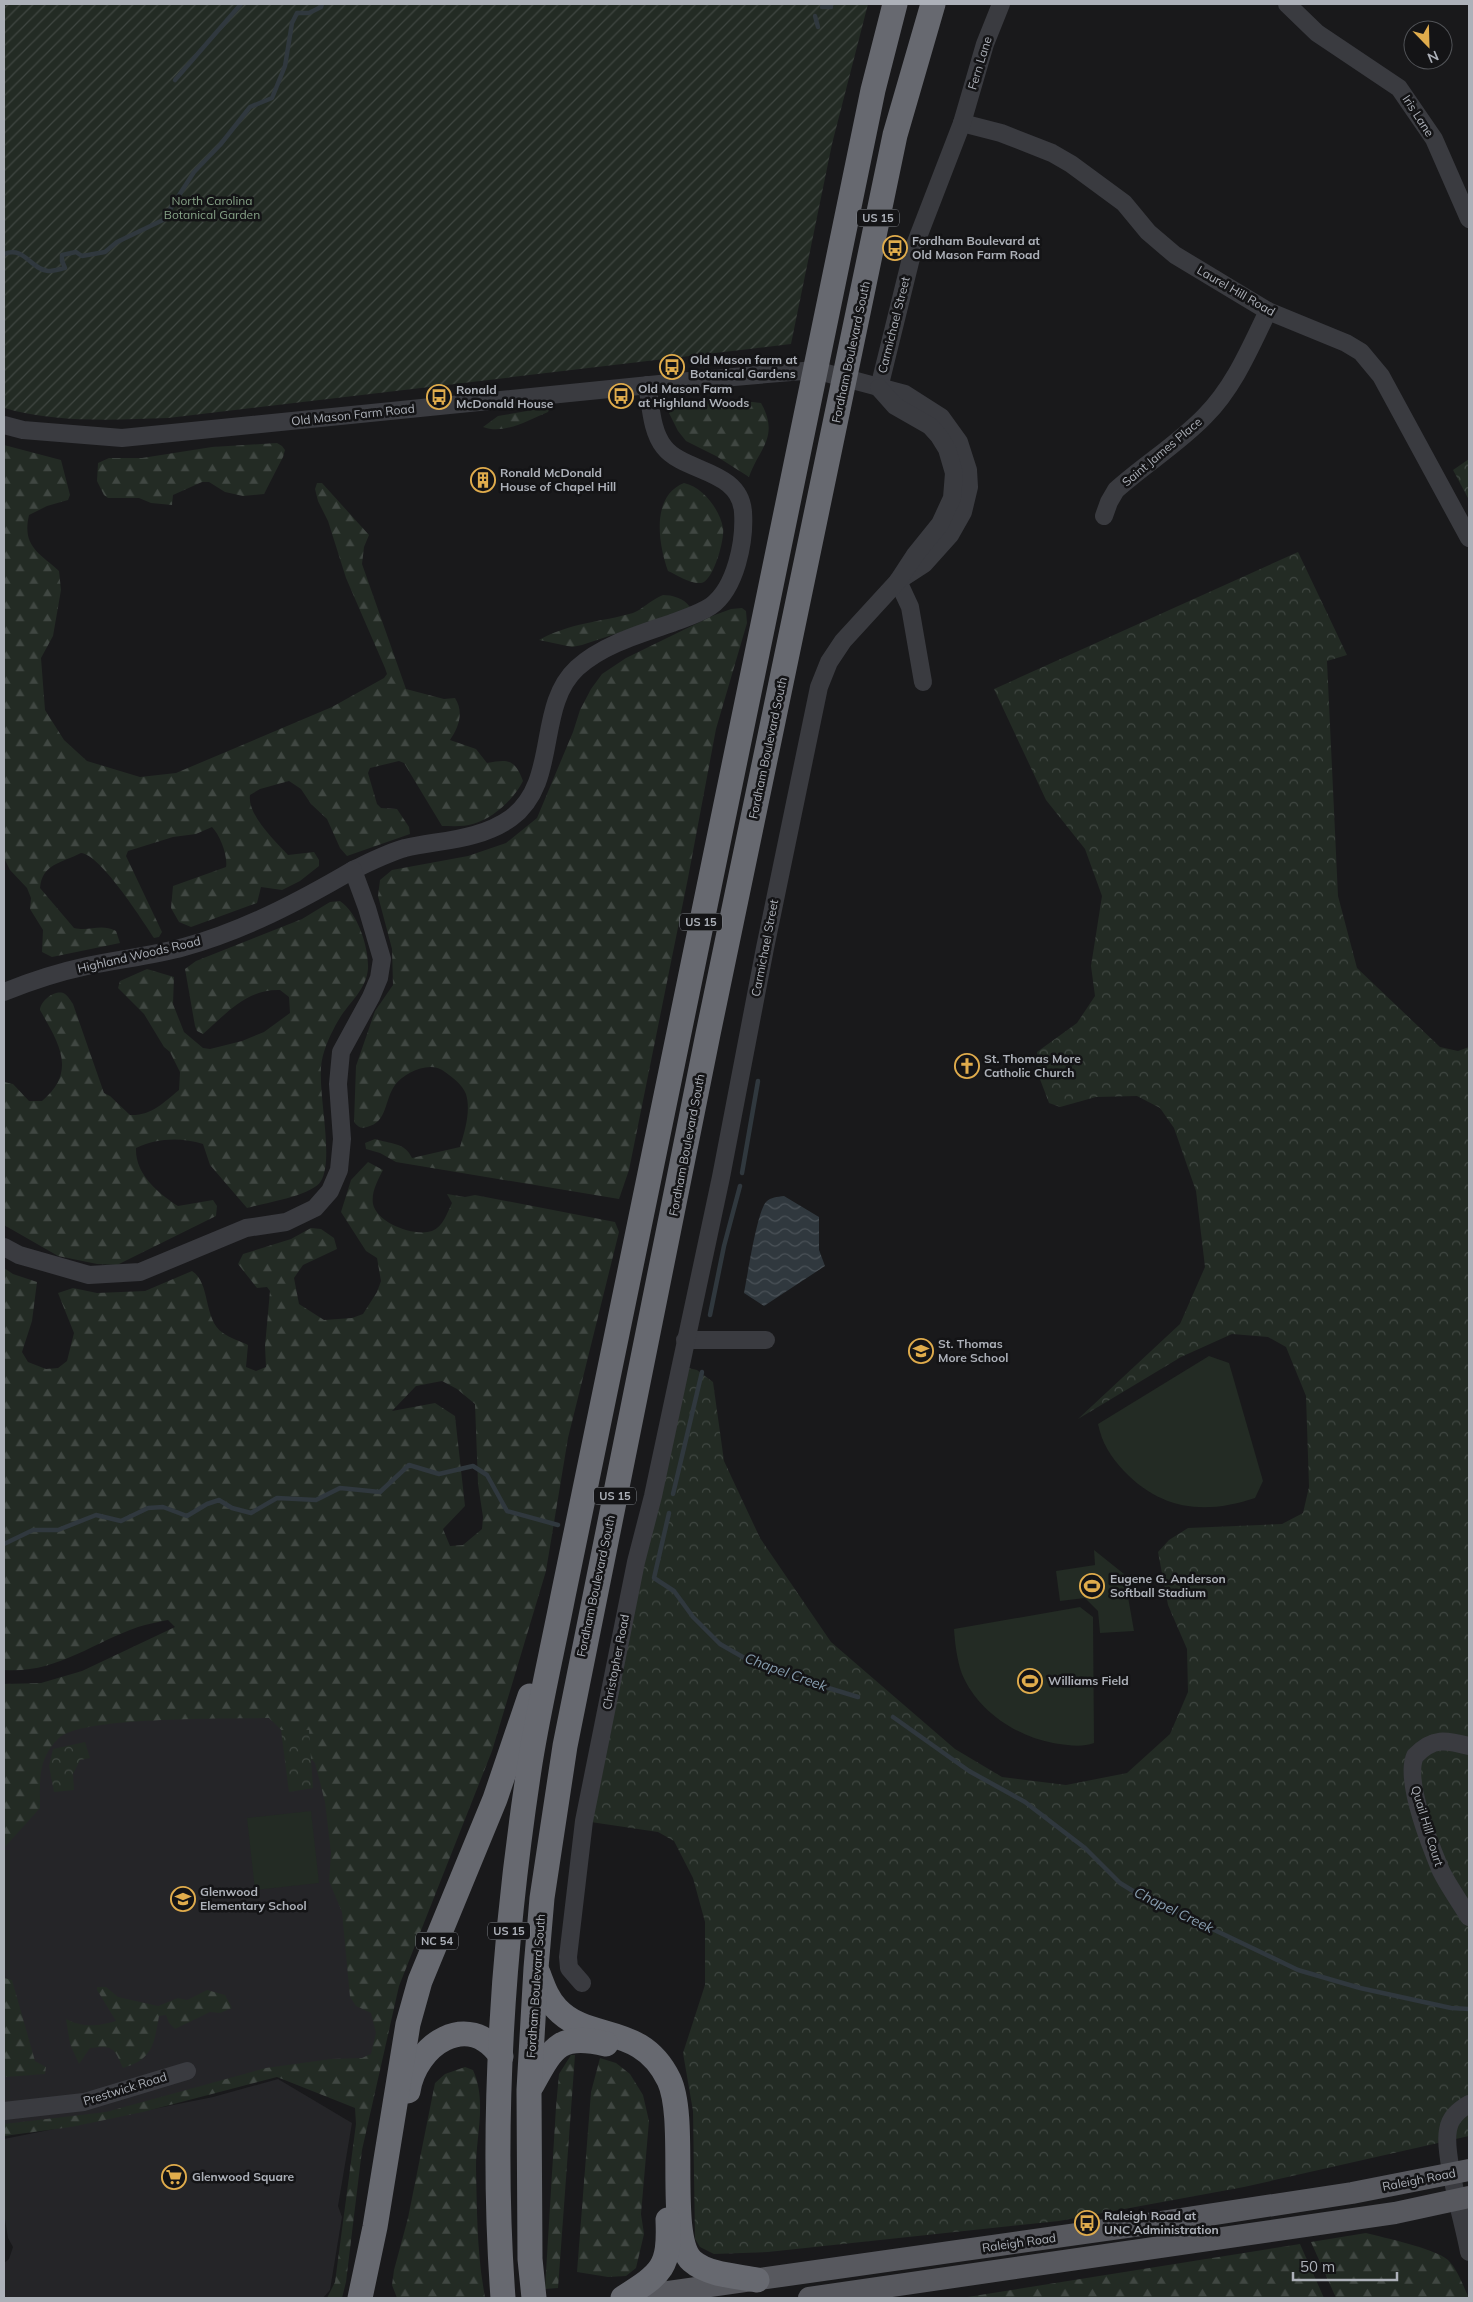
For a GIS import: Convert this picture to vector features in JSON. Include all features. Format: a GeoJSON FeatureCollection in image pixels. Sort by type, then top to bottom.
{"type":"FeatureCollection","features":[{"type":"Feature","properties":{"kind":"highway","name":"US 15"},"geometry":{"type":"LineString","coordinates":[[504,2298],[501,2270],[499,2202],[501,2056],[509,1924],[529,1772],[562,1596],[815,370],[873,90],[895,4]]}},
{"type":"Feature","properties":{"kind":"highway","name":"Fordham Boulevard South"},"geometry":{"type":"LineString","coordinates":[[534,2298],[530,2259],[530,2090],[536,1968],[544,1889],[565,1746],[649,1336],[710,1024],[895,135],[933,4]]}},
{"type":"Feature","properties":{"kind":"highway","name":"NC 54"},"geometry":{"type":"LineString","coordinates":[[360,2298],[375,2227],[408,2024],[420,1982],[495,1799],[562,1596]]}},
{"type":"Feature","properties":{"kind":"highway"},"geometry":{"type":"LineString","coordinates":[[536,1968],[547,1996],[564,2016],[579,2024],[630,2040],[647,2051],[660,2065],[672,2087],[676,2102],[680,2227],[684,2251],[691,2261],[706,2269],[757,2280]]}},
{"type":"Feature","properties":{"kind":"highway"},"geometry":{"type":"LineString","coordinates":[[380,2298],[378,2285],[410,2077],[422,2057],[434,2045],[452,2036],[464,2033],[483,2039],[492,2045],[501,2056]]}},
{"type":"Feature","properties":{"kind":"highway"},"geometry":{"type":"LineString","coordinates":[[530,2090],[555,2048],[575,2040],[612,2046],[630,2053],[646,2066],[657,2084],[664,2114],[668,2250],[664,2264],[656,2274],[625,2298]]}},
{"type":"Feature","properties":{"kind":"main road","name":"Raleigh Road"},"geometry":{"type":"LineString","coordinates":[[625,2298],[1188,2218],[1352,2193],[1461,2171]]}},
{"type":"Feature","properties":{"kind":"main road","name":"Raleigh Road"},"geometry":{"type":"LineString","coordinates":[[810,2298],[1356,2218],[1464,2198]]}},
{"type":"Feature","properties":{"kind":"street","name":"Fern Lane"},"geometry":{"type":"LineString","coordinates":[[962,123],[985,44],[1001,4]]}},
{"type":"Feature","properties":{"kind":"street","name":"Iris Lane"},"geometry":{"type":"LineString","coordinates":[[1287,4],[1317,33],[1399,88],[1434,139],[1469,219]]}},
{"type":"Feature","properties":{"kind":"street","name":"Laurel Hill Road"},"geometry":{"type":"LineString","coordinates":[[962,123],[1010,136],[1052,153],[1071,164],[1124,203],[1148,232],[1176,255],[1268,311],[1346,342],[1372,364],[1381,376],[1469,538]]}},
{"type":"Feature","properties":{"kind":"street","name":"Carmichael Street"},"geometry":{"type":"LineString","coordinates":[[686,1340],[721,1177],[765,948],[819,687],[829,662],[843,642],[898,581],[947,512],[952,498],[954,473],[947,448],[930,426],[895,406],[879,388],[913,250],[962,123]]}},
{"type":"Feature","properties":{"kind":"street","name":"Saint James Place"},"geometry":{"type":"LineString","coordinates":[[1104,516],[1108,502],[1116,490],[1184,436],[1218,402],[1246,357],[1268,311]]}},
{"type":"Feature","properties":{"kind":"street","name":"Old Mason Farm Road"},"geometry":{"type":"LineString","coordinates":[[4,425],[23,430],[122,438],[815,370],[846,377],[879,388]]}},
{"type":"Feature","properties":{"kind":"street","name":"Highland Woods Road"},"geometry":{"type":"LineString","coordinates":[[4,992],[29,982],[86,966],[183,948],[226,934],[298,902],[353,870],[380,857],[404,849],[484,833],[510,819],[524,806],[534,794],[552,717],[563,686],[575,670],[592,655],[645,632],[695,614],[712,605],[736,568],[742,543],[743,510],[738,497],[725,482],[714,474],[674,456],[664,447],[656,433],[647,385]]}},
{"type":"Feature","properties":{"kind":"street"},"geometry":{"type":"LineString","coordinates":[[898,581],[910,607],[923,682]]}},
{"type":"Feature","properties":{"kind":"street"},"geometry":{"type":"LineString","coordinates":[[4,1247],[19,1255],[89,1275],[140,1272],[246,1228],[286,1222],[315,1208],[330,1191],[339,1170],[342,1139],[338,1084],[341,1052],[379,978],[382,959],[367,908],[353,870]]}},
{"type":"Feature","properties":{"kind":"street"},"geometry":{"type":"LineString","coordinates":[[686,1340],[766,1340]]}},
{"type":"Feature","properties":{"kind":"street","name":"Christopher Road"},"geometry":{"type":"LineString","coordinates":[[582,1983],[574,1976],[568,1957],[584,1821],[636,1562],[653,1496],[686,1340]]}},
{"type":"Feature","properties":{"kind":"street","name":"Quail Hill Court"},"geometry":{"type":"LineString","coordinates":[[1469,1746],[1444,1740],[1431,1744],[1415,1756],[1412,1775],[1429,1838],[1442,1872],[1469,1917]]}},
{"type":"Feature","properties":{"kind":"street","name":"Prestwick Road"},"geometry":{"type":"LineString","coordinates":[[4,2111],[84,2102],[187,2071]]}},
{"type":"Feature","properties":{"kind":"street"},"geometry":{"type":"LineString","coordinates":[[1469,2104],[1454,2116],[1448,2130],[1447,2143],[1461,2171],[1469,2252]]}},
{"type":"Feature","properties":{"kind":"shaded area","name":"Glenwood Elementary School"},"geometry":{"type":"Polygon","coordinates":[[[329,1694],[382,2026],[371,2072],[257,2073],[100,2116],[4,2126],[4,1772],[36,1708],[329,1694]]]}},
{"type":"Feature","properties":{"kind":"shaded area"},"geometry":{"type":"Polygon","coordinates":[[[278,2079],[352,2123],[338,2206],[342,2217],[330,2290],[323,2298],[4,2298],[4,2263],[9,2259],[13,2247],[8,2238],[4,2213],[4,2139],[213,2097],[278,2079]]]}},
{"type":"Feature","properties":{"kind":"green space","name":"North Carolina Botanical Garden"},"geometry":{"type":"Polygon","coordinates":[[[4,4],[868,4],[832,144],[791,344],[168,418],[106,420],[44,416],[4,408],[4,4]]]}},
{"type":"Feature","properties":{"kind":"green space"},"geometry":{"type":"Polygon","coordinates":[[[727,399],[761,403],[769,425],[766,442],[749,477],[716,456],[686,441],[678,431],[669,413],[674,408],[688,403],[727,399]]]}},
{"type":"Feature","properties":{"kind":"green space"},"geometry":{"type":"Polygon","coordinates":[[[550,407],[548,412],[516,426],[499,429],[483,427],[498,416],[550,407]]]}},
{"type":"Feature","properties":{"kind":"green space"},"geometry":{"type":"Polygon","coordinates":[[[277,443],[285,450],[264,494],[243,496],[225,492],[209,482],[202,482],[173,495],[172,505],[151,503],[139,498],[108,498],[104,495],[97,481],[98,463],[109,458],[142,458],[212,447],[277,443]]]}},
{"type":"Feature","properties":{"kind":"green space"},"geometry":{"type":"Polygon","coordinates":[[[4,445],[61,460],[70,495],[68,500],[47,506],[29,515],[27,526],[30,541],[34,548],[59,571],[61,590],[53,636],[41,658],[45,710],[64,740],[87,761],[140,777],[176,773],[332,707],[384,678],[387,674],[385,668],[346,578],[328,521],[318,501],[315,489],[317,483],[322,483],[369,535],[364,547],[362,564],[406,689],[444,699],[455,698],[460,714],[456,730],[450,740],[476,749],[487,763],[510,762],[517,768],[523,781],[519,788],[496,813],[481,821],[466,826],[442,826],[404,763],[399,761],[370,768],[368,773],[377,804],[381,808],[397,809],[409,827],[410,834],[347,856],[340,848],[327,819],[311,804],[301,789],[289,781],[260,789],[250,795],[250,803],[263,828],[288,855],[314,852],[319,860],[319,866],[300,881],[282,890],[261,887],[257,903],[191,927],[179,922],[171,908],[173,886],[226,867],[225,852],[212,827],[196,834],[173,837],[128,851],[126,856],[162,932],[159,937],[154,938],[110,876],[89,856],[81,853],[49,869],[44,874],[40,888],[74,928],[110,929],[116,931],[120,943],[52,957],[42,952],[43,930],[30,909],[31,898],[27,888],[10,870],[4,858],[4,445]]]}},
{"type":"Feature","properties":{"kind":"green space"},"geometry":{"type":"Polygon","coordinates":[[[1469,459],[1469,500],[1453,470],[1469,459]]]}},
{"type":"Feature","properties":{"kind":"green space"},"geometry":{"type":"Polygon","coordinates":[[[684,483],[691,485],[704,494],[718,514],[723,528],[720,550],[714,568],[710,576],[701,583],[688,581],[668,571],[664,560],[660,534],[662,509],[666,498],[673,489],[684,483]]]}},
{"type":"Feature","properties":{"kind":"green space"},"geometry":{"type":"Polygon","coordinates":[[[1298,552],[1347,655],[1327,661],[1338,896],[1357,968],[1440,1047],[1458,1051],[1469,1047],[1469,2136],[1244,2187],[1059,2221],[768,2252],[714,2254],[700,2247],[695,2239],[693,2111],[683,2053],[705,1985],[705,1922],[693,1878],[674,1841],[658,1832],[584,1821],[680,1366],[697,1370],[713,1382],[724,1461],[760,1538],[831,1642],[955,1749],[1002,1777],[1066,1785],[1127,1773],[1170,1734],[1188,1692],[1187,1649],[1168,1605],[1158,1552],[1169,1540],[1188,1528],[1282,1524],[1303,1513],[1309,1487],[1306,1396],[1286,1347],[1268,1337],[1232,1334],[1181,1357],[1078,1419],[1180,1324],[1205,1267],[1196,1191],[1174,1128],[1160,1108],[1137,1096],[1096,1097],[1060,1107],[1049,1103],[1038,1074],[1037,1052],[1077,1023],[1095,996],[1091,966],[1102,896],[1085,849],[1046,800],[994,689],[1298,552]]]}},
{"type":"Feature","properties":{"kind":"green space"},"geometry":{"type":"Polygon","coordinates":[[[663,595],[685,601],[690,607],[687,610],[582,645],[572,647],[539,640],[573,626],[633,613],[663,595]]]}},
{"type":"Feature","properties":{"kind":"green space"},"geometry":{"type":"Polygon","coordinates":[[[742,608],[746,611],[747,623],[716,729],[629,1170],[619,1199],[396,1162],[380,1153],[366,1149],[365,1143],[375,1139],[401,1146],[412,1158],[460,1147],[468,1114],[466,1094],[460,1084],[439,1069],[426,1067],[418,1069],[399,1080],[382,1115],[374,1124],[361,1128],[354,1122],[356,1066],[375,1011],[393,985],[392,949],[378,896],[380,880],[392,870],[468,856],[506,843],[537,818],[573,732],[580,710],[591,689],[602,674],[626,658],[712,616],[731,609],[742,608]]]}},
{"type":"Feature","properties":{"kind":"green space"},"geometry":{"type":"Polygon","coordinates":[[[340,901],[357,922],[367,951],[368,969],[364,984],[342,1014],[328,1040],[323,1055],[321,1087],[326,1156],[325,1170],[321,1181],[316,1186],[298,1195],[247,1208],[210,1165],[203,1144],[186,1140],[161,1140],[136,1148],[139,1166],[149,1182],[178,1206],[213,1200],[217,1206],[216,1216],[117,1265],[97,1264],[58,1256],[4,1225],[4,1082],[13,1084],[29,1101],[42,1101],[53,1090],[59,1079],[62,1067],[58,1045],[40,1010],[49,996],[57,993],[65,994],[73,1004],[104,1093],[110,1096],[130,1115],[151,1111],[179,1090],[180,1072],[170,1052],[164,1047],[144,1014],[118,988],[120,981],[147,969],[174,977],[173,1004],[184,1032],[203,1048],[210,1049],[242,1041],[264,1032],[290,1013],[289,997],[280,990],[268,991],[247,998],[237,1004],[203,1034],[197,1031],[195,1026],[185,969],[196,961],[302,919],[330,902],[340,901]]]}},
{"type":"Feature","properties":{"kind":"green space"},"geometry":{"type":"Polygon","coordinates":[[[368,1162],[383,1170],[373,1195],[373,1204],[376,1211],[381,1217],[397,1227],[416,1232],[432,1231],[442,1223],[452,1203],[447,1194],[465,1197],[475,1195],[615,1222],[619,1232],[568,1438],[546,1571],[492,1751],[399,1986],[362,2150],[346,2282],[342,2298],[327,2298],[335,2282],[356,2124],[355,2108],[277,2077],[143,2112],[71,2127],[4,2136],[4,2124],[106,2112],[266,2068],[331,2059],[362,2058],[371,2054],[376,2033],[371,2013],[356,2006],[350,1997],[342,1912],[329,1881],[331,1853],[325,1802],[315,1763],[269,1718],[126,1722],[73,1731],[59,1738],[47,1754],[41,1771],[40,1808],[4,1848],[4,1684],[41,1683],[82,1671],[175,1627],[168,1620],[145,1625],[57,1662],[23,1670],[4,1670],[4,1268],[13,1274],[37,1282],[32,1321],[22,1352],[28,1362],[46,1369],[58,1368],[67,1361],[74,1333],[58,1293],[73,1288],[97,1293],[145,1291],[192,1271],[202,1284],[212,1320],[223,1333],[248,1345],[246,1367],[256,1371],[266,1367],[265,1346],[270,1291],[267,1287],[257,1288],[238,1264],[243,1254],[291,1239],[311,1228],[321,1229],[334,1238],[337,1249],[303,1265],[294,1278],[299,1304],[324,1320],[352,1318],[363,1314],[377,1292],[381,1281],[377,1258],[366,1251],[341,1212],[351,1180],[368,1162]],[[442,1381],[416,1386],[392,1411],[435,1403],[455,1416],[465,1506],[443,1529],[450,1546],[463,1545],[482,1529],[483,1517],[478,1484],[475,1404],[457,1389],[442,1381]]]}},
{"type":"Feature","properties":{"kind":"green space"},"geometry":{"type":"Polygon","coordinates":[[[1209,1356],[1229,1363],[1263,1481],[1255,1498],[1219,1506],[1201,1507],[1169,1501],[1153,1494],[1138,1484],[1124,1471],[1107,1449],[1098,1424],[1209,1356]]]}},
{"type":"Feature","properties":{"kind":"green space","name":"Eugene G. Anderson Softball Stadium"},"geometry":{"type":"Polygon","coordinates":[[[1094,1550],[1124,1574],[1134,1631],[1100,1633],[1098,1611],[1085,1598],[1060,1601],[1056,1571],[1095,1565],[1094,1550]]]}},
{"type":"Feature","properties":{"kind":"green space","name":"Williams Field"},"geometry":{"type":"Polygon","coordinates":[[[1080,1607],[1093,1617],[1094,1743],[1074,1746],[1053,1743],[1039,1740],[1011,1728],[987,1710],[969,1687],[962,1674],[956,1652],[954,1629],[1080,1607]]]}},
{"type":"Feature","properties":{"kind":"green space"},"geometry":{"type":"Polygon","coordinates":[[[281,1730],[309,1730],[313,1788],[289,1792],[281,1730]]]}},
{"type":"Feature","properties":{"kind":"green space"},"geometry":{"type":"Polygon","coordinates":[[[85,1742],[90,1758],[80,1760],[73,1774],[74,1790],[54,1792],[49,1766],[53,1749],[85,1742]]]}},
{"type":"Feature","properties":{"kind":"green space"},"geometry":{"type":"Polygon","coordinates":[[[311,1811],[319,1883],[255,1890],[247,1818],[311,1811]]]}},
{"type":"Feature","properties":{"kind":"green space"},"geometry":{"type":"Polygon","coordinates":[[[4,1978],[12,1980],[35,2061],[46,2067],[45,2074],[6,2077],[4,2075],[4,1978]]]}},
{"type":"Feature","properties":{"kind":"green space"},"geometry":{"type":"Polygon","coordinates":[[[97,1987],[106,1987],[118,1997],[158,2006],[178,1998],[187,2000],[207,1990],[225,1995],[232,2008],[220,2013],[210,2012],[175,2029],[169,2023],[166,2015],[159,2016],[153,2042],[146,2055],[141,2060],[123,2068],[115,2052],[108,2047],[90,2048],[79,2064],[70,2044],[66,2019],[79,2024],[91,2025],[116,2021],[97,1987]]]}},
{"type":"Feature","properties":{"kind":"green space"},"geometry":{"type":"Polygon","coordinates":[[[571,2055],[575,2055],[558,2288],[545,2289],[559,2074],[571,2055]]]}},
{"type":"Feature","properties":{"kind":"green space"},"geometry":{"type":"Polygon","coordinates":[[[600,2058],[616,2063],[630,2074],[643,2095],[649,2121],[641,2214],[644,2234],[636,2268],[626,2276],[608,2277],[577,2272],[591,2092],[600,2058]]]}},
{"type":"Feature","properties":{"kind":"green space"},"geometry":{"type":"Polygon","coordinates":[[[465,2067],[473,2070],[479,2094],[480,2118],[476,2168],[479,2249],[485,2297],[397,2298],[392,2285],[394,2270],[408,2218],[435,2083],[445,2074],[465,2067]]]}},
{"type":"Feature","properties":{"kind":"green space"},"geometry":{"type":"Polygon","coordinates":[[[1366,2233],[1432,2251],[1448,2260],[1455,2268],[1469,2298],[1336,2298],[1311,2242],[1366,2233]]]}},
{"type":"Feature","properties":{"kind":"green space"},"geometry":{"type":"Polygon","coordinates":[[[1300,2244],[1324,2298],[961,2298],[1300,2244]]]}},
{"type":"Feature","properties":{"kind":"water"},"geometry":{"type":"Polygon","coordinates":[[[784,1196],[819,1217],[819,1250],[825,1266],[764,1306],[744,1293],[750,1260],[759,1218],[766,1202],[770,1199],[784,1196]]]}},
{"type":"Feature","properties":{"kind":"waterway"},"geometry":{"type":"LineString","coordinates":[[175,80],[241,4]]}},
{"type":"Feature","properties":{"kind":"waterway"},"geometry":{"type":"LineString","coordinates":[[4,254],[17,253],[42,269],[48,271],[56,270],[65,268],[62,255],[76,252],[82,256],[105,252],[117,242],[163,220],[194,172],[220,145],[250,107],[272,98],[285,66],[292,23],[297,13],[309,13],[321,7],[322,4]]}},
{"type":"Feature","properties":{"kind":"waterway"},"geometry":{"type":"LineString","coordinates":[[822,7],[831,7]]}},
{"type":"Feature","properties":{"kind":"waterway"},"geometry":{"type":"LineString","coordinates":[[815,16],[818,27]]}},
{"type":"Feature","properties":{"kind":"waterway"},"geometry":{"type":"LineString","coordinates":[[742,1173],[758,1081]]}},
{"type":"Feature","properties":{"kind":"waterway"},"geometry":{"type":"LineString","coordinates":[[710,1315],[724,1246],[740,1186]]}},
{"type":"Feature","properties":{"kind":"waterway"},"geometry":{"type":"LineString","coordinates":[[673,1494],[702,1372]]}},
{"type":"Feature","properties":{"kind":"waterway","name":"Chapel Creek"},"geometry":{"type":"LineString","coordinates":[[4,1544],[33,1530],[58,1530],[96,1515],[121,1521],[148,1508],[163,1507],[187,1516],[207,1504],[219,1500],[232,1508],[251,1513],[277,1498],[316,1500],[340,1488],[380,1492],[409,1465],[439,1474],[473,1466],[487,1475],[507,1511],[558,1525]]}},
{"type":"Feature","properties":{"kind":"waterway","name":"Chapel Creek"},"geometry":{"type":"LineString","coordinates":[[669,1513],[654,1578],[674,1591],[693,1617],[720,1644],[748,1660],[789,1676],[858,1697]]}},
{"type":"Feature","properties":{"kind":"waterway","name":"Chapel Creek"},"geometry":{"type":"LineString","coordinates":[[893,1717],[969,1771],[1025,1802],[1085,1848],[1120,1883],[1133,1891],[1298,1970],[1360,1988],[1451,2008],[1469,2009]]}},
{"type":"Feature","properties":{"kind":"place","name":"Fordham Boulevard at Old Mason Farm Road"},"geometry":{"type":"Point","coordinates":[895,248]}},
{"type":"Feature","properties":{"kind":"place","name":"Old Mason farm at Botanical Gardens"},"geometry":{"type":"Point","coordinates":[672,367]}},
{"type":"Feature","properties":{"kind":"place","name":"Old Mason Farm at Highland Woods"},"geometry":{"type":"Point","coordinates":[621,396]}},
{"type":"Feature","properties":{"kind":"place","name":"Ronald McDonald House"},"geometry":{"type":"Point","coordinates":[439,397]}},
{"type":"Feature","properties":{"kind":"place","name":"Ronald McDonald House of Chapel Hill"},"geometry":{"type":"Point","coordinates":[483,480]}},
{"type":"Feature","properties":{"kind":"place","name":"St. Thomas More Catholic Church"},"geometry":{"type":"Point","coordinates":[967,1066]}},
{"type":"Feature","properties":{"kind":"place","name":"St. Thomas More School"},"geometry":{"type":"Point","coordinates":[921,1351]}},
{"type":"Feature","properties":{"kind":"place","name":"Eugene G. Anderson Softball Stadium"},"geometry":{"type":"Point","coordinates":[1092,1586]}},
{"type":"Feature","properties":{"kind":"place","name":"Williams Field"},"geometry":{"type":"Point","coordinates":[1030,1681]}},
{"type":"Feature","properties":{"kind":"place","name":"Glenwood Elementary School"},"geometry":{"type":"Point","coordinates":[183,1899]}},
{"type":"Feature","properties":{"kind":"place","name":"Glenwood Square"},"geometry":{"type":"Point","coordinates":[174,2177]}},
{"type":"Feature","properties":{"kind":"place","name":"Raleigh Road at UNC Administration"},"geometry":{"type":"Point","coordinates":[1087,2223]}}]}
